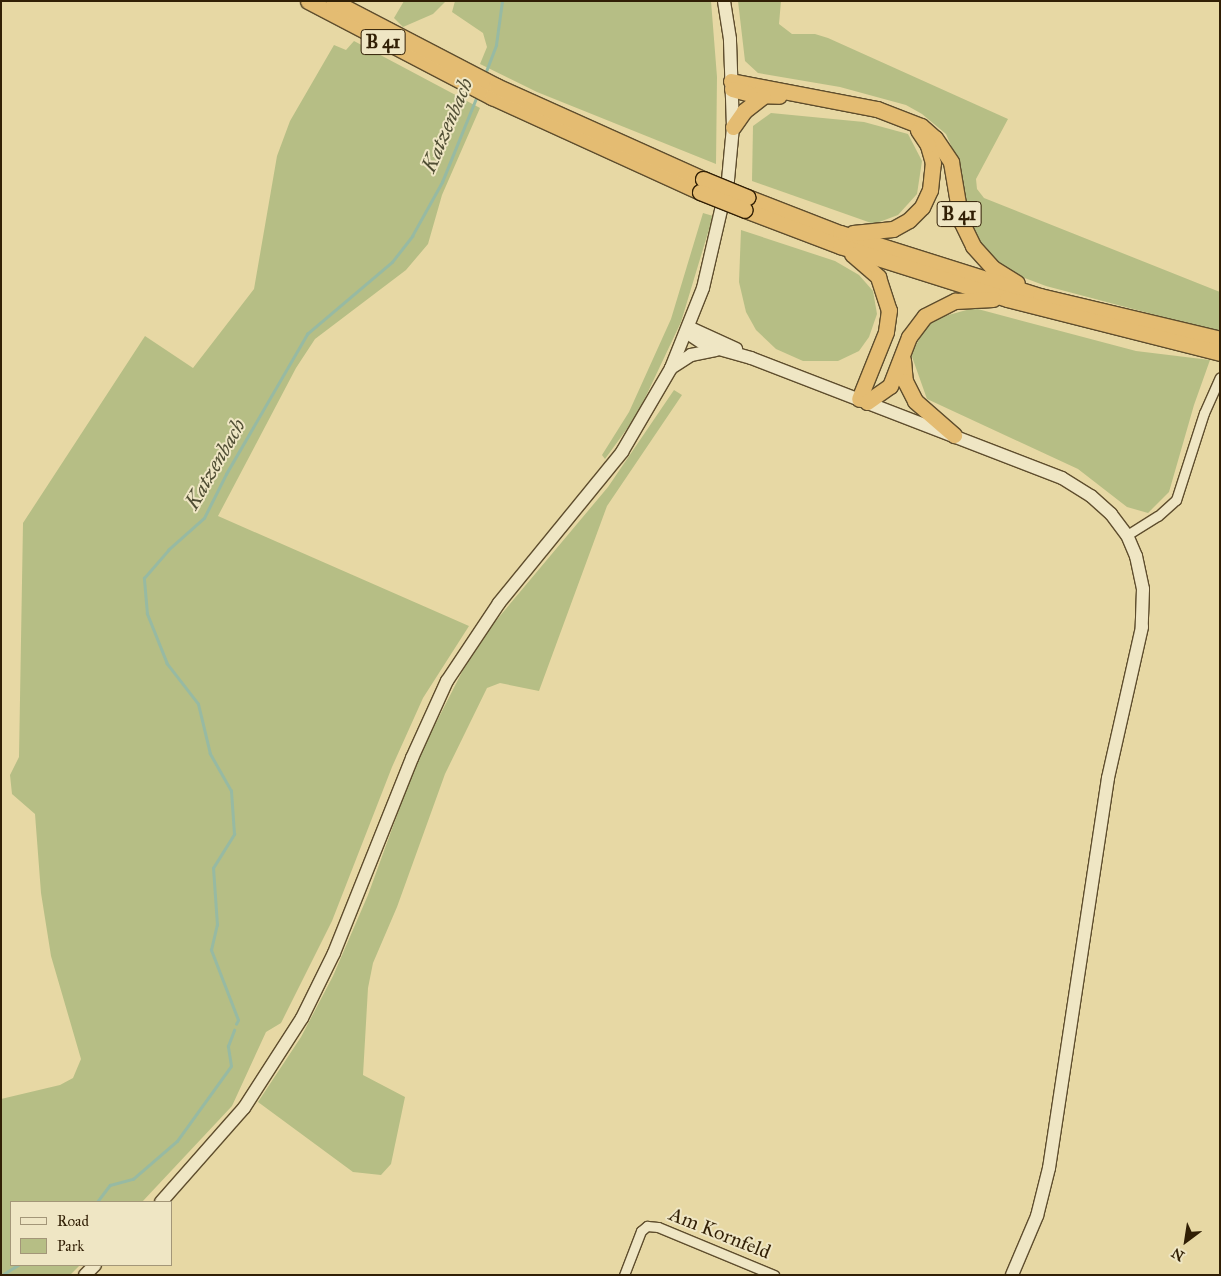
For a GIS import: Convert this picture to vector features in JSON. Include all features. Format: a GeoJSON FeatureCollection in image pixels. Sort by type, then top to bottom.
{"type":"FeatureCollection","features":[{"type":"Feature","properties":{"kind":"highway","name":"B 41"},"geometry":{"type":"LineString","coordinates":[[308,1],[494,91],[701,186],[840,239],[1007,299],[1220,353]]}},
{"type":"Feature","properties":{"kind":"highway","name":"B 41"},"geometry":{"type":"LineString","coordinates":[[333,1],[461,75]]}},
{"type":"Feature","properties":{"kind":"highway"},"geometry":{"type":"LineString","coordinates":[[732,85],[752,83],[798,96],[877,109],[904,117]]}},
{"type":"Feature","properties":{"kind":"highway"},"geometry":{"type":"LineString","coordinates":[[732,85],[763,96],[798,96]]}},
{"type":"Feature","properties":{"kind":"highway"},"geometry":{"type":"LineString","coordinates":[[733,127],[744,110],[763,96]]}},
{"type":"Feature","properties":{"kind":"highway","name":"B 41"},"geometry":{"type":"LineString","coordinates":[[840,239],[893,229],[909,220],[927,199],[932,181],[931,154],[924,137],[904,117]]}},
{"type":"Feature","properties":{"kind":"highway","name":"B 41"},"geometry":{"type":"LineString","coordinates":[[904,117],[928,132],[946,153],[956,180],[961,222],[978,254],[993,268],[1040,296]]}},
{"type":"Feature","properties":{"kind":"highway","name":"B 41"},"geometry":{"type":"LineString","coordinates":[[840,239],[1040,296],[1220,339]]}},
{"type":"Feature","properties":{"kind":"highway","name":"B 41"},"geometry":{"type":"LineString","coordinates":[[840,239],[872,270],[882,285],[888,302],[886,332],[863,400]]}},
{"type":"Feature","properties":{"kind":"highway","name":"B 41"},"geometry":{"type":"LineString","coordinates":[[863,400],[890,386],[903,353],[919,322],[939,306],[963,300],[1007,299]]}},
{"type":"Feature","properties":{"kind":"highway"},"geometry":{"type":"LineString","coordinates":[[903,353],[904,374],[911,394],[926,413],[954,435]]}},
{"type":"Feature","properties":{"kind":"main road"},"geometry":{"type":"LineString","coordinates":[[162,1201],[244,1108],[302,1018],[334,953],[412,758],[447,681],[500,603],[622,452],[671,368],[687,330],[714,250],[728,180],[733,127],[732,85],[724,1]]}},
{"type":"Feature","properties":{"kind":"main road"},"geometry":{"type":"LineString","coordinates":[[687,330],[698,342],[751,358]]}},
{"type":"Feature","properties":{"kind":"main road"},"geometry":{"type":"LineString","coordinates":[[687,330],[751,358],[954,435],[1072,483],[1102,504],[1127,535],[1141,577],[1142,627],[1108,778],[1049,1168],[1037,1216],[1012,1275]]}},
{"type":"Feature","properties":{"kind":"main road"},"geometry":{"type":"LineString","coordinates":[[671,368],[691,355],[718,349]]}},
{"type":"Feature","properties":{"kind":"main road"},"geometry":{"type":"LineString","coordinates":[[85,1275],[94,1266]]}},
{"type":"Feature","properties":{"kind":"street"},"geometry":{"type":"LineString","coordinates":[[1127,535],[1158,516],[1176,500],[1204,413],[1220,377]]}},
{"type":"Feature","properties":{"kind":"street","name":"Am Kornfeld"},"geometry":{"type":"LineString","coordinates":[[624,1275],[641,1231],[648,1226],[658,1226],[774,1275]]}},
{"type":"Feature","properties":{"kind":"green space"},"geometry":{"type":"Polygon","coordinates":[[[404,1],[446,1],[433,14],[403,27],[394,18],[404,1]]]}},
{"type":"Feature","properties":{"kind":"green space"},"geometry":{"type":"Polygon","coordinates":[[[455,1],[711,1],[717,77],[716,164],[537,92],[480,64],[487,47],[483,33],[452,12],[455,1]]]}},
{"type":"Feature","properties":{"kind":"green space"},"geometry":{"type":"Polygon","coordinates":[[[738,1],[781,1],[779,24],[792,34],[815,34],[828,38],[1008,119],[976,179],[977,189],[984,198],[1220,292],[1220,332],[1046,286],[1022,277],[988,257],[970,231],[960,166],[946,134],[922,114],[906,105],[840,87],[758,73],[745,61],[738,1]]]}},
{"type":"Feature","properties":{"kind":"green space"},"geometry":{"type":"Polygon","coordinates":[[[354,41],[480,108],[442,195],[428,244],[406,270],[315,339],[296,368],[218,516],[469,626],[423,698],[392,767],[332,921],[281,1023],[266,1032],[232,1106],[143,1201],[10,1201],[10,1266],[79,1266],[70,1275],[1,1275],[1,1099],[60,1085],[73,1078],[81,1059],[51,956],[41,893],[35,814],[12,794],[10,775],[19,757],[23,523],[145,336],[193,368],[254,289],[277,156],[290,121],[334,45],[346,50],[354,41]]]}},
{"type":"Feature","properties":{"kind":"green space"},"geometry":{"type":"Polygon","coordinates":[[[771,113],[864,122],[908,134],[922,161],[917,194],[898,215],[874,224],[752,181],[753,126],[771,113]]]}},
{"type":"Feature","properties":{"kind":"green space"},"geometry":{"type":"Polygon","coordinates":[[[703,213],[713,216],[681,322],[637,415],[605,459],[602,455],[629,412],[671,319],[703,213]]]}},
{"type":"Feature","properties":{"kind":"green space"},"geometry":{"type":"Polygon","coordinates":[[[741,230],[835,261],[859,275],[873,291],[877,314],[869,337],[859,351],[838,361],[803,361],[776,349],[756,330],[746,312],[739,282],[741,230]]]}},
{"type":"Feature","properties":{"kind":"green space"},"geometry":{"type":"Polygon","coordinates":[[[974,308],[1136,351],[1210,360],[1194,405],[1169,492],[1148,513],[1127,507],[1078,469],[927,399],[911,354],[930,320],[974,308]]]}},
{"type":"Feature","properties":{"kind":"green space"},"geometry":{"type":"Polygon","coordinates":[[[674,390],[682,395],[607,506],[539,691],[500,683],[487,688],[445,774],[397,907],[373,963],[368,988],[363,1075],[405,1097],[391,1164],[381,1175],[353,1172],[258,1102],[301,1037],[333,976],[368,895],[417,760],[463,670],[494,623],[608,487],[674,390]]]}},
{"type":"Feature","properties":{"kind":"waterway","name":"Katzenbach"},"geometry":{"type":"LineString","coordinates":[[485,74],[496,45],[502,1]]}},
{"type":"Feature","properties":{"kind":"waterway","name":"Katzenbach"},"geometry":{"type":"LineString","coordinates":[[236,1024],[238,1020],[211,950],[217,925],[213,868],[234,834],[231,791],[210,754],[198,704],[167,664],[147,614],[144,578],[168,550],[204,518],[226,474],[307,334],[392,262],[412,236],[442,182],[477,96]]}},
{"type":"Feature","properties":{"kind":"waterway","name":"Katzenbach"},"geometry":{"type":"LineString","coordinates":[[98,1201],[110,1185],[133,1179],[177,1141],[231,1066],[228,1046],[234,1030]]}},
{"type":"Feature","properties":{"kind":"waterway","name":"Katzenbach"},"geometry":{"type":"LineString","coordinates":[[2,1275],[16,1266]]}}]}
